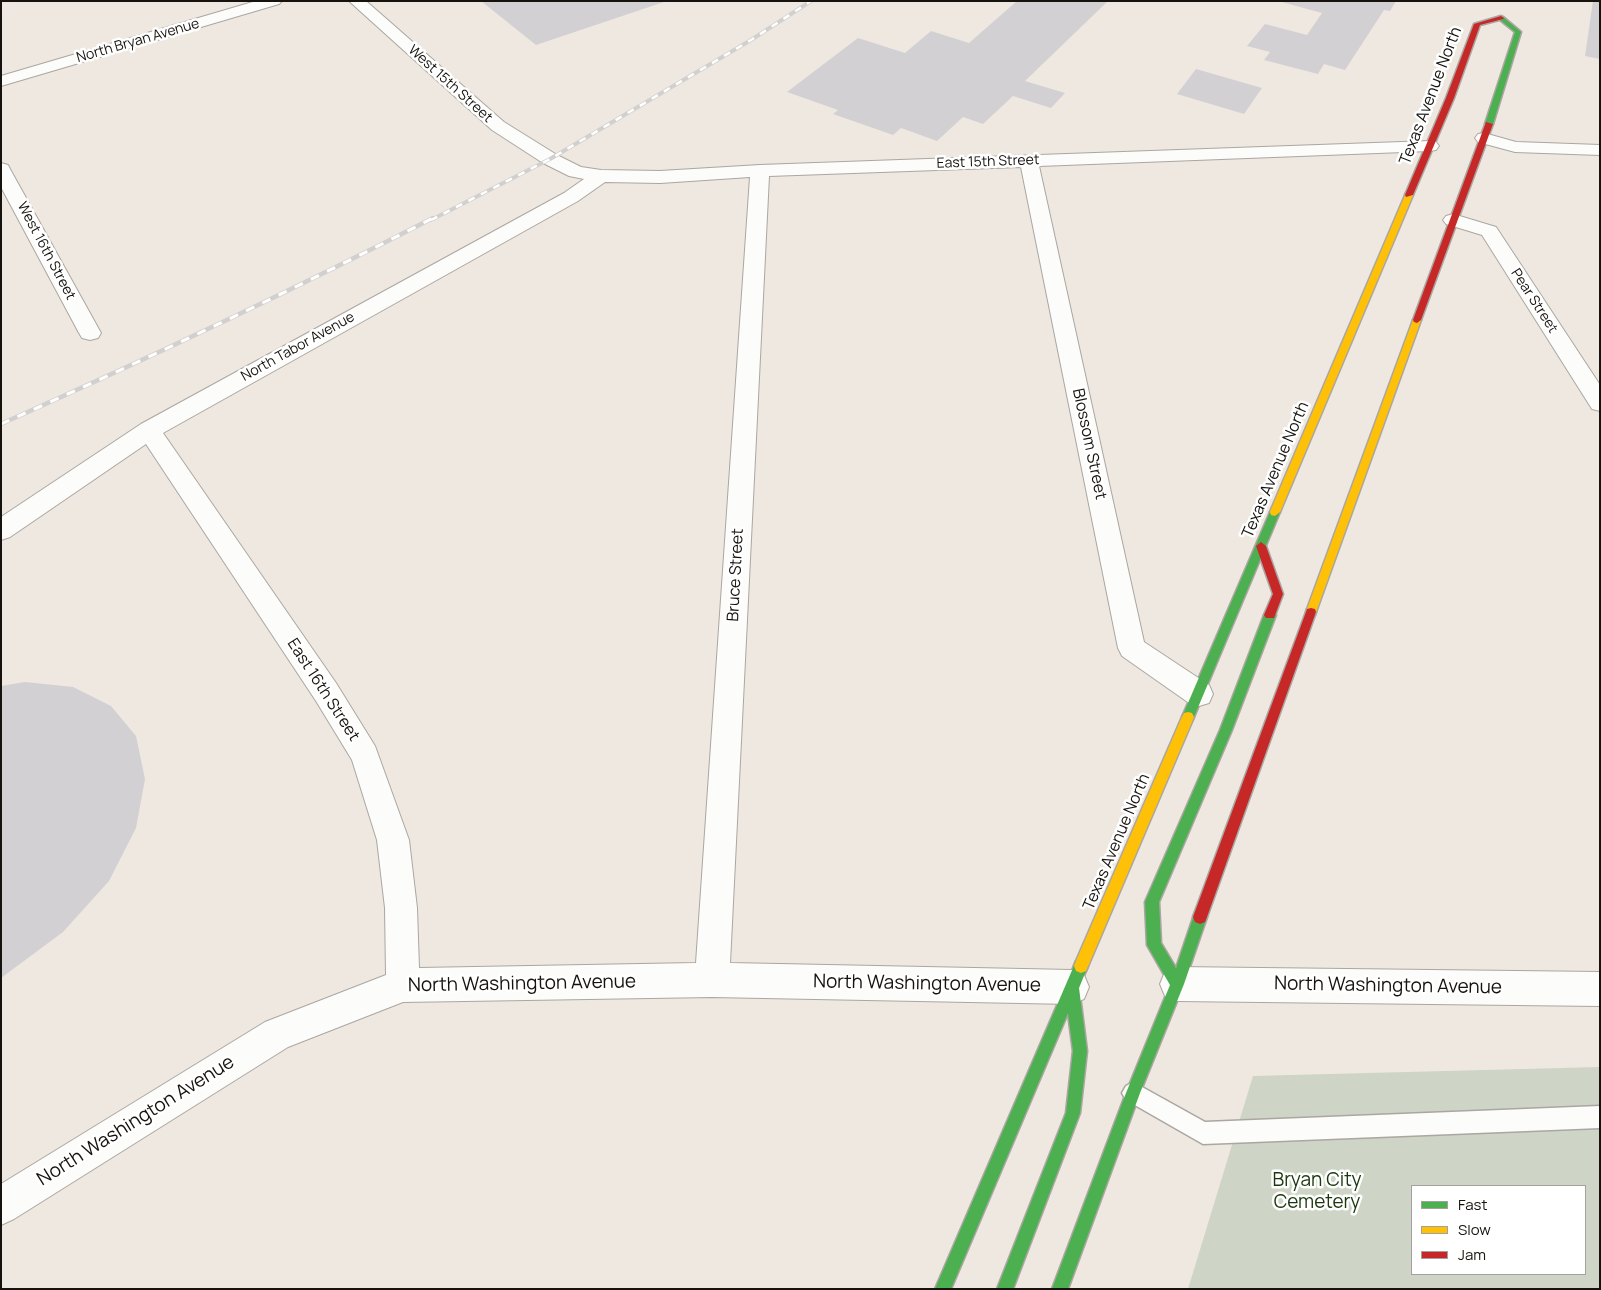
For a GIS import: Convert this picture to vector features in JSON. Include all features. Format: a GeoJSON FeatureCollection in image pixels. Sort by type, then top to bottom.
{"type":"FeatureCollection","features":[{"type":"Feature","properties":{"kind":"main road","name":"Texas Avenue North"},"geometry":{"type":"LineString","coordinates":[[942,1289],[1199,694],[1450,98],[1477,24],[1502,14],[1518,32],[1484,138],[1332,558],[1232,827],[1177,984],[1133,1093],[1060,1289]]}},
{"type":"Feature","properties":{"kind":"main road"},"geometry":{"type":"LineString","coordinates":[[1177,984],[1154,945],[1152,902],[1226,730],[1278,594],[1261,546]]}},
{"type":"Feature","properties":{"kind":"main road"},"geometry":{"type":"LineString","coordinates":[[1005,1289],[1073,1113],[1080,1051],[1072,987]]}},
{"type":"Feature","properties":{"kind":"street","name":"North Bryan Avenue"},"geometry":{"type":"LineString","coordinates":[[1,80],[274,1]]}},
{"type":"Feature","properties":{"kind":"street","name":"West 15th Street"},"geometry":{"type":"LineString","coordinates":[[357,1],[498,126],[550,159]]}},
{"type":"Feature","properties":{"kind":"street"},"geometry":{"type":"LineString","coordinates":[[1484,138],[1515,147],[1600,150]]}},
{"type":"Feature","properties":{"kind":"street","name":"East 15th Street"},"geometry":{"type":"LineString","coordinates":[[550,159],[576,172],[601,176],[660,177],[760,171],[1430,146]]}},
{"type":"Feature","properties":{"kind":"street","name":"Blossom Street"},"geometry":{"type":"LineString","coordinates":[[1029,161],[1132,648],[1199,694]]}},
{"type":"Feature","properties":{"kind":"street","name":"West 16th Street"},"geometry":{"type":"LineString","coordinates":[[1,169],[90,333]]}},
{"type":"Feature","properties":{"kind":"street","name":"Bruce Street"},"geometry":{"type":"LineString","coordinates":[[712,980],[760,171]]}},
{"type":"Feature","properties":{"kind":"street","name":"North Tabor Avenue"},"geometry":{"type":"LineString","coordinates":[[1,530],[149,430],[554,206],[601,176]]}},
{"type":"Feature","properties":{"kind":"street","name":"Pear Street"},"geometry":{"type":"LineString","coordinates":[[1453,220],[1489,231],[1600,402]]}},
{"type":"Feature","properties":{"kind":"street","name":"East 16th Street"},"geometry":{"type":"LineString","coordinates":[[149,430],[326,692],[365,755],[393,840],[401,908],[404,986]]}},
{"type":"Feature","properties":{"kind":"street","name":"North Washington Avenue"},"geometry":{"type":"LineString","coordinates":[[1,1206],[277,1034],[404,986],[712,980],[1072,987]]}},
{"type":"Feature","properties":{"kind":"street","name":"North Washington Avenue"},"geometry":{"type":"LineString","coordinates":[[1177,984],[1600,989]]}},
{"type":"Feature","properties":{"kind":"lane"},"geometry":{"type":"LineString","coordinates":[[1133,1093],[1203,1133],[1600,1117]]}},
{"type":"Feature","properties":{"kind":"green space","name":"Bryan City Cemetery"},"geometry":{"type":"Polygon","coordinates":[[[1600,1067],[1600,1289],[1188,1289],[1253,1076],[1600,1067]]]}},
{"type":"Feature","properties":{"kind":"building"},"geometry":{"type":"Polygon","coordinates":[[[481,1],[664,1],[664,2],[536,45],[481,1]]]}},
{"type":"Feature","properties":{"kind":"building"},"geometry":{"type":"Polygon","coordinates":[[[1017,1],[1108,1],[1025,81],[1065,93],[1051,108],[1013,96],[983,124],[963,117],[937,141],[901,128],[893,135],[833,114],[838,110],[787,92],[858,38],[905,53],[931,31],[969,43],[1017,1]]]}},
{"type":"Feature","properties":{"kind":"building"},"geometry":{"type":"Polygon","coordinates":[[[1278,1],[1396,1],[1390,11],[1384,10],[1345,70],[1324,64],[1318,74],[1264,60],[1270,52],[1247,46],[1265,24],[1307,35],[1322,13],[1278,1]]]}},
{"type":"Feature","properties":{"kind":"building"},"geometry":{"type":"Polygon","coordinates":[[[1593,1],[1600,1],[1600,59],[1585,56],[1593,1]]]}},
{"type":"Feature","properties":{"kind":"building"},"geometry":{"type":"Polygon","coordinates":[[[1196,69],[1262,88],[1244,114],[1177,94],[1196,69]]]}},
{"type":"Feature","properties":{"kind":"building"},"geometry":{"type":"Polygon","coordinates":[[[25,682],[73,687],[111,706],[136,736],[145,779],[136,828],[109,881],[63,932],[1,978],[1,686],[25,682]]]}},
{"type":"Feature","properties":{"kind":"railway"},"geometry":{"type":"LineString","coordinates":[[431,220],[550,159],[751,40],[811,1]]}},
{"type":"Feature","properties":{"kind":"railway"},"geometry":{"type":"LineString","coordinates":[[1,424],[218,324],[433,218]]}},
{"type":"Feature","properties":{"kind":"traffic: fast"},"geometry":{"type":"LineString","coordinates":[[1489,124],[1518,32],[1501,18]]}},
{"type":"Feature","properties":{"kind":"traffic: fast"},"geometry":{"type":"LineString","coordinates":[[1188,717],[1275,512]]}},
{"type":"Feature","properties":{"kind":"traffic: fast"},"geometry":{"type":"LineString","coordinates":[[1177,984],[1154,945],[1152,902],[1226,730],[1270,615]]}},
{"type":"Feature","properties":{"kind":"traffic: fast"},"geometry":{"type":"LineString","coordinates":[[1060,1289],[1133,1093],[1177,984],[1200,917]]}},
{"type":"Feature","properties":{"kind":"traffic: fast"},"geometry":{"type":"LineString","coordinates":[[943,1289],[1081,966]]}},
{"type":"Feature","properties":{"kind":"traffic: fast"},"geometry":{"type":"LineString","coordinates":[[1005,1289],[1073,1113],[1080,1051],[1072,989]]}},
{"type":"Feature","properties":{"kind":"traffic: slow"},"geometry":{"type":"LineString","coordinates":[[1275,512],[1409,195]]}},
{"type":"Feature","properties":{"kind":"traffic: slow"},"geometry":{"type":"LineString","coordinates":[[1311,612],[1417,320]]}},
{"type":"Feature","properties":{"kind":"traffic: slow"},"geometry":{"type":"LineString","coordinates":[[1081,966],[1188,717]]}},
{"type":"Feature","properties":{"kind":"traffic: jam"},"geometry":{"type":"LineString","coordinates":[[1409,195],[1450,98],[1477,24],[1501,18]]}},
{"type":"Feature","properties":{"kind":"traffic: jam"},"geometry":{"type":"LineString","coordinates":[[1417,320],[1489,124]]}},
{"type":"Feature","properties":{"kind":"traffic: jam"},"geometry":{"type":"LineString","coordinates":[[1261,546],[1278,594],[1270,615]]}},
{"type":"Feature","properties":{"kind":"traffic: jam"},"geometry":{"type":"LineString","coordinates":[[1200,917],[1311,612]]}}]}
